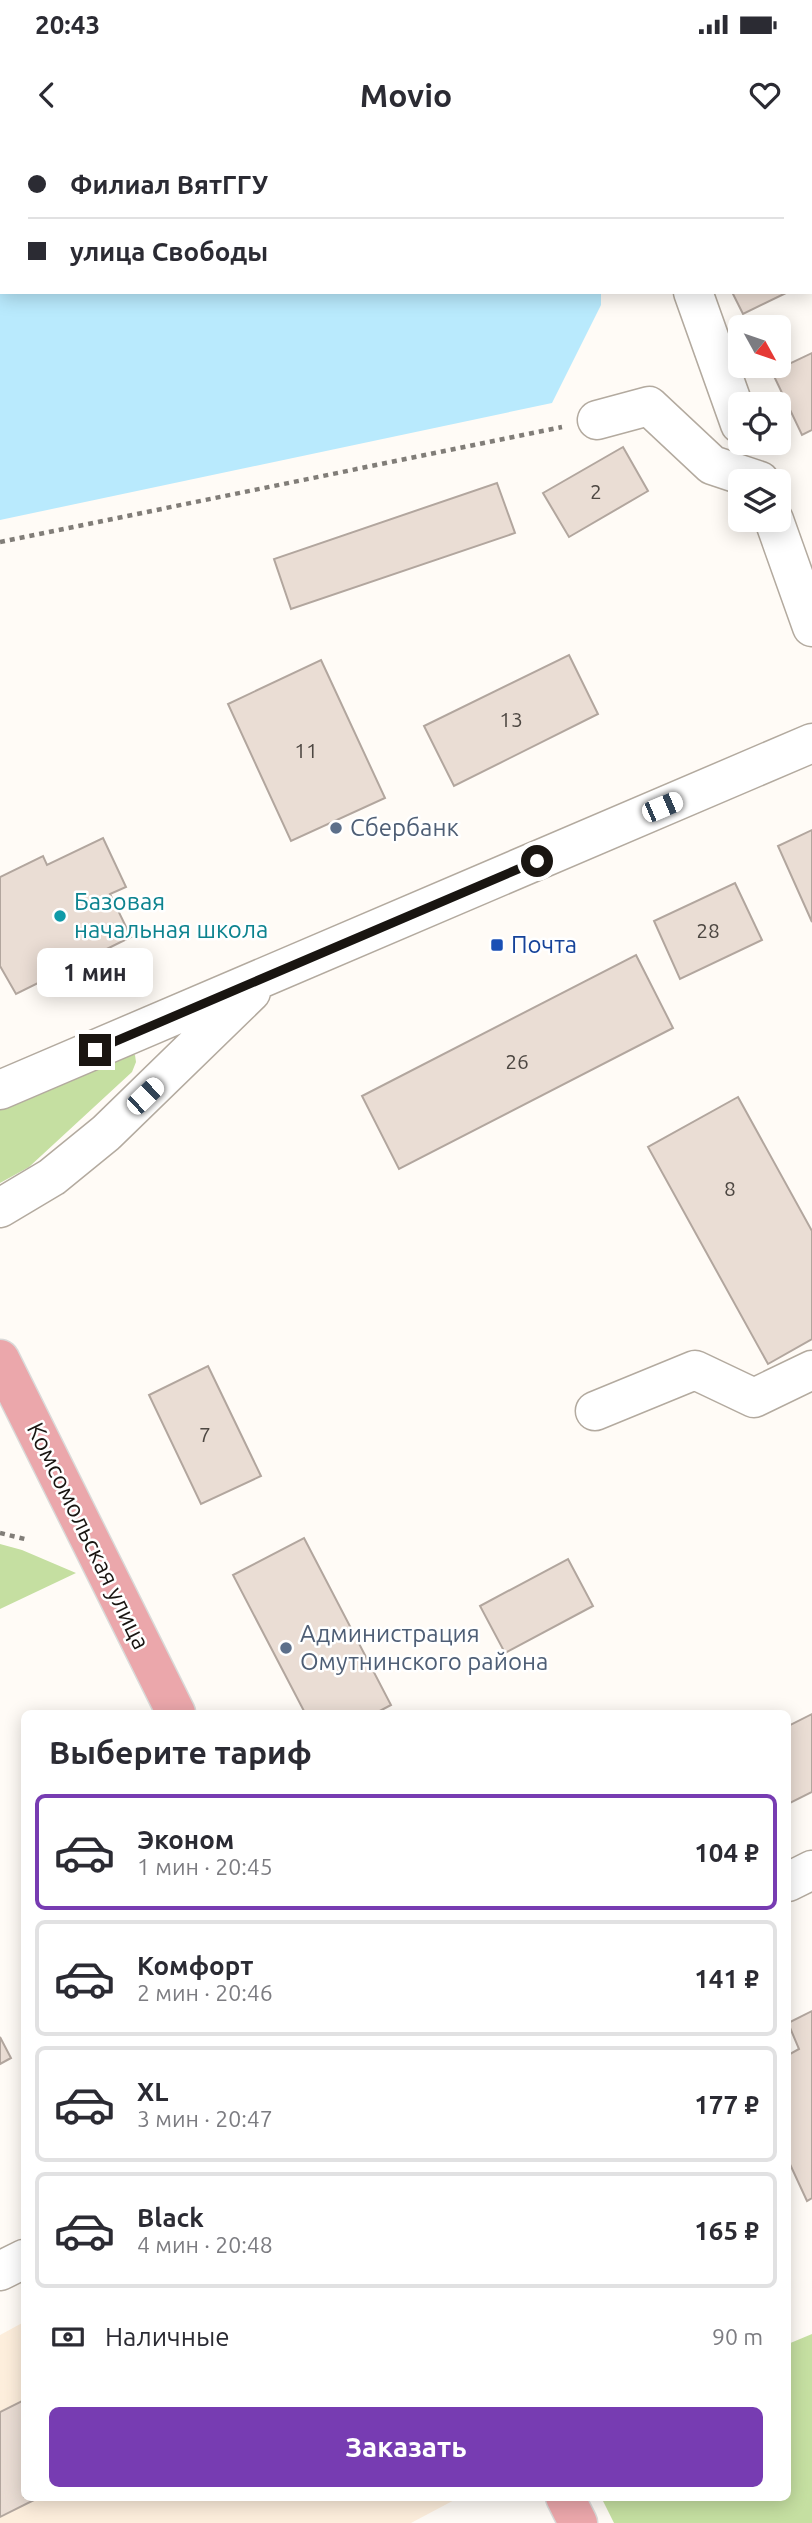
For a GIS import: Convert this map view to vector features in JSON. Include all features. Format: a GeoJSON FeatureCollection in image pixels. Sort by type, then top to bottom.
{"type":"FeatureCollection","features":[{"type":"Feature","properties":{"kind":"main road","name":"Комсомольская улица"},"geometry":{"type":"LineString","coordinates":[[0,1359],[175,1710]]}},
{"type":"Feature","properties":{"kind":"main road"},"geometry":{"type":"LineString","coordinates":[[567,2501],[578,2523]]}},
{"type":"Feature","properties":{"kind":"street"},"geometry":{"type":"LineString","coordinates":[[695,294],[729,392]]}},
{"type":"Feature","properties":{"kind":"street"},"geometry":{"type":"LineString","coordinates":[[597,420],[649,406],[712,465],[728,470]]}},
{"type":"Feature","properties":{"kind":"street"},"geometry":{"type":"LineString","coordinates":[[778,532],[812,627]]}},
{"type":"Feature","properties":{"kind":"street"},"geometry":{"type":"LineString","coordinates":[[0,1090],[812,743]]}},
{"type":"Feature","properties":{"kind":"street"},"geometry":{"type":"LineString","coordinates":[[0,1208],[52,1177],[106,1133],[242,1002],[261,979]]}},
{"type":"Feature","properties":{"kind":"street"},"geometry":{"type":"LineString","coordinates":[[595,1411],[695,1370],[754,1398],[812,1370]]}},
{"type":"Feature","properties":{"kind":"street"},"geometry":{"type":"LineString","coordinates":[[791,1880],[812,1870]]}},
{"type":"Feature","properties":{"kind":"street"},"geometry":{"type":"LineString","coordinates":[[0,2271],[21,2260]]}},
{"type":"Feature","properties":{"kind":"path"},"geometry":{"type":"LineString","coordinates":[[0,542],[597,420]]}},
{"type":"Feature","properties":{"kind":"path"},"geometry":{"type":"LineString","coordinates":[[0,1533],[29,1540]]}},
{"type":"Feature","properties":{"kind":"shaded area"},"geometry":{"type":"Polygon","coordinates":[[[21,2324],[21,2501],[452,2501],[411,2523],[0,2523],[0,2335],[21,2324]]]}},
{"type":"Feature","properties":{"kind":"green space"},"geometry":{"type":"Polygon","coordinates":[[[127,1052],[135,1055],[136,1062],[132,1072],[29,1167],[0,1183],[0,1105],[127,1052]]]}},
{"type":"Feature","properties":{"kind":"green space"},"geometry":{"type":"Polygon","coordinates":[[[0,1544],[22,1550],[76,1573],[0,1609],[0,1544]]]}},
{"type":"Feature","properties":{"kind":"green space"},"geometry":{"type":"Polygon","coordinates":[[[812,2334],[812,2523],[614,2523],[603,2501],[791,2501],[791,2343],[812,2334]]]}},
{"type":"Feature","properties":{"kind":"water"},"geometry":{"type":"Polygon","coordinates":[[[0,294],[601,294],[601,305],[552,403],[0,520],[0,294]]]}},
{"type":"Feature","properties":{"kind":"building"},"geometry":{"type":"Polygon","coordinates":[[[733,294],[784,294],[743,314],[733,294]]]}},
{"type":"Feature","properties":{"kind":"building"},"geometry":{"type":"Polygon","coordinates":[[[812,353],[812,430],[802,435],[791,412],[791,392],[782,392],[775,378],[791,378],[791,363],[812,353]]]}},
{"type":"Feature","properties":{"kind":"building"},"geometry":{"type":"Polygon","coordinates":[[[623,447],[648,491],[569,537],[543,493],[623,447]]]}},
{"type":"Feature","properties":{"kind":"building"},"geometry":{"type":"Polygon","coordinates":[[[497,483],[515,533],[291,609],[274,559],[497,483]]]}},
{"type":"Feature","properties":{"kind":"building"},"geometry":{"type":"Polygon","coordinates":[[[569,655],[598,714],[454,786],[424,726],[569,655]]]}},
{"type":"Feature","properties":{"kind":"building"},"geometry":{"type":"Polygon","coordinates":[[[321,660],[385,798],[291,841],[228,704],[321,660]]]}},
{"type":"Feature","properties":{"kind":"building"},"geometry":{"type":"Polygon","coordinates":[[[812,830],[812,922],[778,846],[812,830]]]}},
{"type":"Feature","properties":{"kind":"building","name":"Базовая начальная школа"},"geometry":{"type":"Polygon","coordinates":[[[103,838],[126,887],[110,894],[131,937],[16,994],[0,966],[0,877],[43,856],[47,865],[103,838]]]}},
{"type":"Feature","properties":{"kind":"building"},"geometry":{"type":"Polygon","coordinates":[[[735,883],[762,940],[680,979],[654,921],[735,883]]]}},
{"type":"Feature","properties":{"kind":"building"},"geometry":{"type":"Polygon","coordinates":[[[636,955],[673,1028],[399,1169],[362,1096],[636,955]]]}},
{"type":"Feature","properties":{"kind":"building"},"geometry":{"type":"Polygon","coordinates":[[[738,1097],[812,1231],[812,1339],[768,1364],[648,1147],[738,1097]]]}},
{"type":"Feature","properties":{"kind":"building"},"geometry":{"type":"Polygon","coordinates":[[[208,1366],[261,1476],[201,1504],[149,1395],[208,1366]]]}},
{"type":"Feature","properties":{"kind":"building"},"geometry":{"type":"Polygon","coordinates":[[[304,1538],[391,1705],[382,1710],[303,1710],[233,1575],[304,1538]]]}},
{"type":"Feature","properties":{"kind":"building"},"geometry":{"type":"Polygon","coordinates":[[[568,1559],[593,1606],[505,1653],[480,1606],[568,1559]]]}},
{"type":"Feature","properties":{"kind":"building"},"geometry":{"type":"Polygon","coordinates":[[[812,1714],[812,1792],[791,1802],[791,1724],[812,1714]]]}},
{"type":"Feature","properties":{"kind":"building"},"geometry":{"type":"Polygon","coordinates":[[[812,2011],[812,2198],[807,2201],[791,2166],[791,2053],[799,2049],[791,2030],[791,2022],[812,2011]]]}},
{"type":"Feature","properties":{"kind":"building"},"geometry":{"type":"Polygon","coordinates":[[[0,2037],[11,2058],[0,2064],[0,2037]]]}},
{"type":"Feature","properties":{"kind":"building"},"geometry":{"type":"Polygon","coordinates":[[[21,2402],[21,2501],[32,2501],[0,2517],[0,2412],[21,2402]]]}},
{"type":"Feature","properties":{"kind":"place","name":"Сбербанк"},"geometry":{"type":"Point","coordinates":[336,828]}},
{"type":"Feature","properties":{"kind":"place","name":"Базовая начальная школа"},"geometry":{"type":"Point","coordinates":[60,916]}},
{"type":"Feature","properties":{"kind":"place","name":"Почта"},"geometry":{"type":"Point","coordinates":[497,945]}},
{"type":"Feature","properties":{"kind":"place","name":"Администрация Омутнинского района"},"geometry":{"type":"Point","coordinates":[286,1648]}},
{"type":"Feature","properties":{"kind":"route"},"geometry":{"type":"LineString","coordinates":[[95,1050],[537,861]]}}]}
